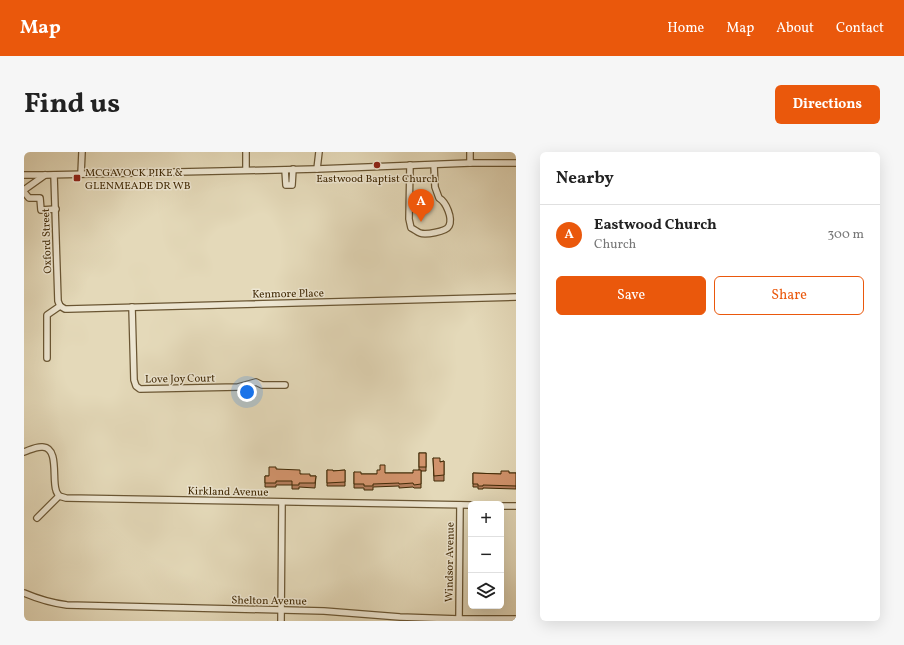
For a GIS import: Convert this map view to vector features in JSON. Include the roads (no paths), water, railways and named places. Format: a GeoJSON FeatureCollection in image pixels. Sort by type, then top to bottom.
{"type":"FeatureCollection","features":[{"type":"Feature","properties":{"kind":"street"},"geometry":{"type":"LineString","coordinates":[[81,174],[82,152]]}},
{"type":"Feature","properties":{"kind":"street"},"geometry":{"type":"LineString","coordinates":[[246,152],[246,170]]}},
{"type":"Feature","properties":{"kind":"street"},"geometry":{"type":"LineString","coordinates":[[316,169],[319,152]]}},
{"type":"Feature","properties":{"kind":"street"},"geometry":{"type":"LineString","coordinates":[[470,152],[470,163]]}},
{"type":"Feature","properties":{"kind":"street"},"geometry":{"type":"LineString","coordinates":[[24,174],[54,175],[285,170],[470,163],[516,163]]}},
{"type":"Feature","properties":{"kind":"street"},"geometry":{"type":"LineString","coordinates":[[410,166],[409,219],[411,228],[421,234],[443,231],[449,226],[450,221],[448,210],[443,200],[439,198],[435,186],[434,165]]}},
{"type":"Feature","properties":{"kind":"street"},"geometry":{"type":"LineString","coordinates":[[285,170],[286,186],[292,185],[293,169]]}},
{"type":"Feature","properties":{"kind":"street"},"geometry":{"type":"LineString","coordinates":[[45,175],[24,191],[29,198],[40,198],[40,210],[56,210]]}},
{"type":"Feature","properties":{"kind":"street","name":"Oxford Street"},"geometry":{"type":"LineString","coordinates":[[54,175],[58,301],[60,306]]}},
{"type":"Feature","properties":{"kind":"street","name":"Kenmore Place"},"geometry":{"type":"LineString","coordinates":[[60,306],[68,309],[516,297]]}},
{"type":"Feature","properties":{"kind":"street"},"geometry":{"type":"LineString","coordinates":[[48,358],[47,315],[60,306]]}},
{"type":"Feature","properties":{"kind":"street","name":"Love Joy Court"},"geometry":{"type":"LineString","coordinates":[[132,307],[134,380],[136,386],[140,389],[238,387],[256,382],[262,385],[285,385]]}},
{"type":"Feature","properties":{"kind":"street"},"geometry":{"type":"LineString","coordinates":[[24,452],[42,447],[51,452],[53,459],[56,490],[59,496],[37,518]]}},
{"type":"Feature","properties":{"kind":"street","name":"Kirkland Avenue"},"geometry":{"type":"LineString","coordinates":[[59,496],[66,498],[468,505]]}},
{"type":"Feature","properties":{"kind":"street"},"geometry":{"type":"LineString","coordinates":[[280,621],[282,502]]}},
{"type":"Feature","properties":{"kind":"street","name":"Windsor Avenue"},"geometry":{"type":"LineString","coordinates":[[459,620],[460,505]]}},
{"type":"Feature","properties":{"kind":"street"},"geometry":{"type":"LineString","coordinates":[[504,506],[516,506]]}},
{"type":"Feature","properties":{"kind":"street","name":"Shelton Avenue"},"geometry":{"type":"LineString","coordinates":[[24,593],[52,603],[67,606],[324,611],[459,620],[516,619]]}},
{"type":"Feature","properties":{"kind":"place","name":"Eastwood Baptist Church"},"geometry":{"type":"Point","coordinates":[377,165]}},
{"type":"Feature","properties":{"kind":"place","name":"MCGAVOCK PIKE & GLENMEADE DR WB"},"geometry":{"type":"Point","coordinates":[77,178]}},
{"type":"Feature","properties":{"kind":"place","name":"Eastwood Church"},"geometry":{"type":"Point","coordinates":[421,222]}}]}
